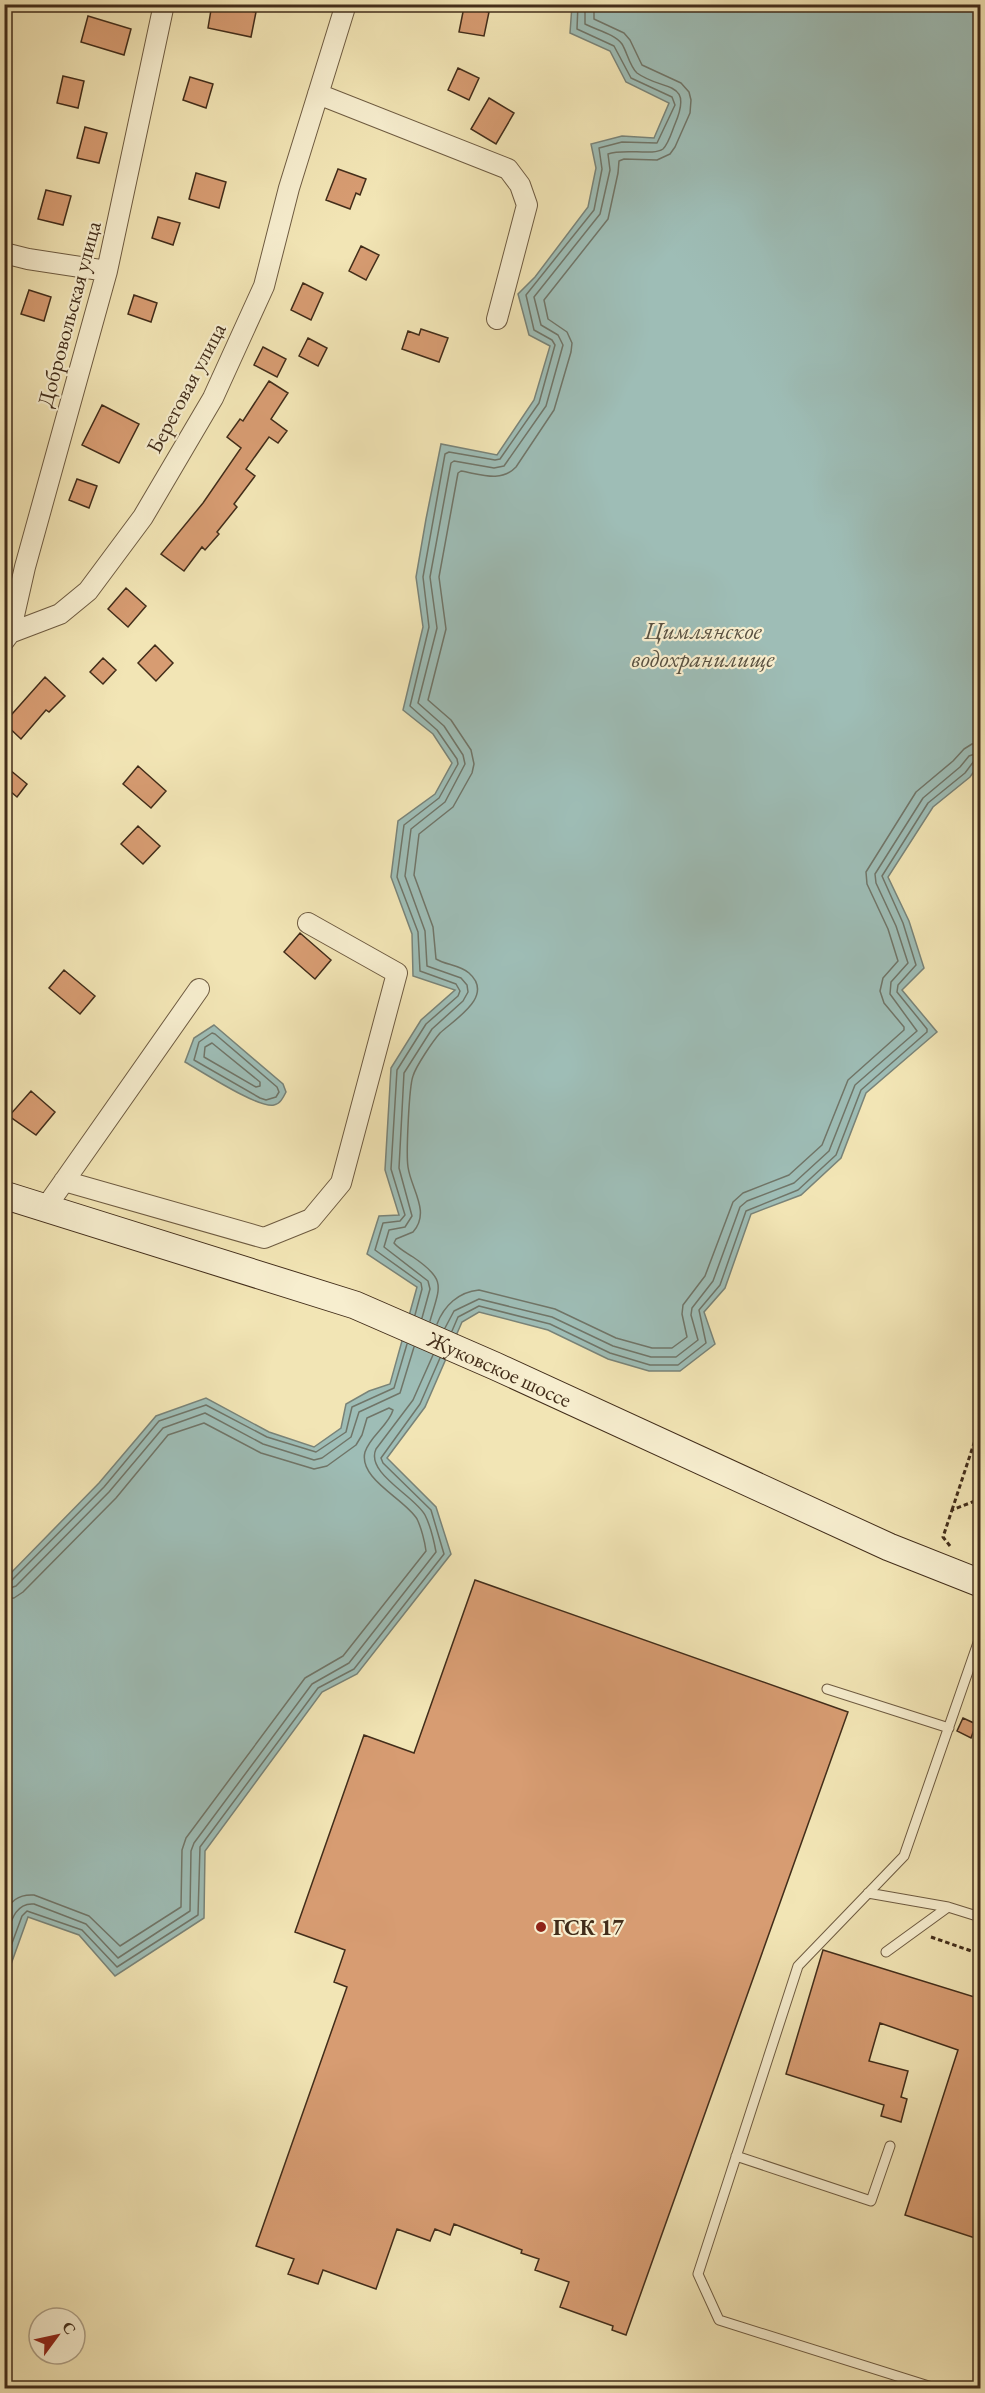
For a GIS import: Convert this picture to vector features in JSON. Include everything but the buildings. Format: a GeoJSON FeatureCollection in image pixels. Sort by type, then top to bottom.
{"type":"FeatureCollection","features":[{"type":"Feature","properties":{"kind":"main road","name":"Жуковское шоссе"},"geometry":{"type":"LineString","coordinates":[[4,1195],[355,1305],[495,1366],[889,1547],[978,1582]]}},
{"type":"Feature","properties":{"kind":"street","name":"Добровольская улица"},"geometry":{"type":"LineString","coordinates":[[7,637],[107,271],[164,4]]}},
{"type":"Feature","properties":{"kind":"street","name":"Береговая улица"},"geometry":{"type":"LineString","coordinates":[[7,637],[60,614],[88,591],[143,517],[213,398],[264,286],[289,188],[346,4]]}},
{"type":"Feature","properties":{"kind":"street"},"geometry":{"type":"LineString","coordinates":[[318,94],[508,170],[520,185],[527,205],[497,319]]}},
{"type":"Feature","properties":{"kind":"street"},"geometry":{"type":"LineString","coordinates":[[4,253],[107,271]]}},
{"type":"Feature","properties":{"kind":"street"},"geometry":{"type":"LineString","coordinates":[[64,1181],[264,1238],[311,1220],[341,1183],[397,973],[308,923]]}},
{"type":"Feature","properties":{"kind":"street"},"geometry":{"type":"LineString","coordinates":[[46,1207],[199,989]]}},
{"type":"Feature","properties":{"kind":"lane"},"geometry":{"type":"LineString","coordinates":[[935,2388],[719,2320],[698,2274],[798,1966],[904,1856],[949,1728],[978,1655],[981,1637]]}},
{"type":"Feature","properties":{"kind":"lane"},"geometry":{"type":"LineString","coordinates":[[827,1689],[949,1728]]}},
{"type":"Feature","properties":{"kind":"lane"},"geometry":{"type":"LineString","coordinates":[[868,1893],[948,1907],[981,1917]]}},
{"type":"Feature","properties":{"kind":"lane"},"geometry":{"type":"LineString","coordinates":[[886,1952],[948,1907]]}},
{"type":"Feature","properties":{"kind":"lane"},"geometry":{"type":"LineString","coordinates":[[736,2156],[871,2201],[890,2146]]}},
{"type":"Feature","properties":{"kind":"path"},"geometry":{"type":"LineString","coordinates":[[978,1582],[944,1538],[981,1425]]}},
{"type":"Feature","properties":{"kind":"path"},"geometry":{"type":"LineString","coordinates":[[952,1510],[981,1499]]}},
{"type":"Feature","properties":{"kind":"path"},"geometry":{"type":"LineString","coordinates":[[915,1931],[981,1954]]}},
{"type":"Feature","properties":{"kind":"water","name":"Цимлянское водохранилище"},"geometry":{"type":"Polygon","coordinates":[[[572,5],[980,5],[980,763],[970,777],[933,807],[888,877],[909,921],[924,968],[902,990],[937,1032],[866,1093],[841,1158],[801,1195],[751,1214],[725,1288],[704,1312],[715,1344],[680,1371],[649,1371],[608,1359],[548,1330],[479,1312],[462,1322],[425,1407],[387,1458],[436,1507],[451,1554],[357,1674],[322,1692],[205,1851],[204,1918],[115,1976],[79,1935],[28,1917],[5,1981],[5,1579],[99,1483],[156,1416],[206,1398],[269,1432],[314,1447],[341,1428],[346,1404],[369,1391],[390,1384],[417,1287],[367,1254],[379,1216],[399,1215],[385,1170],[391,1068],[421,1020],[455,990],[413,976],[412,934],[391,877],[398,821],[435,794],[452,763],[433,734],[403,710],[423,627],[416,577],[441,444],[497,455],[534,400],[550,346],[529,335],[518,294],[535,277],[588,207],[596,168],[591,144],[622,136],[654,138],[669,103],[626,82],[610,51],[570,33],[572,5]]]}},
{"type":"Feature","properties":{"kind":"water"},"geometry":{"type":"Polygon","coordinates":[[[214,1025],[283,1084],[286,1092],[280,1102],[267,1105],[256,1101],[185,1062],[194,1038],[214,1025]]]}},
{"type":"Feature","properties":{"kind":"place","name":"ГСК 17"},"geometry":{"type":"Point","coordinates":[541,1927]}}]}
